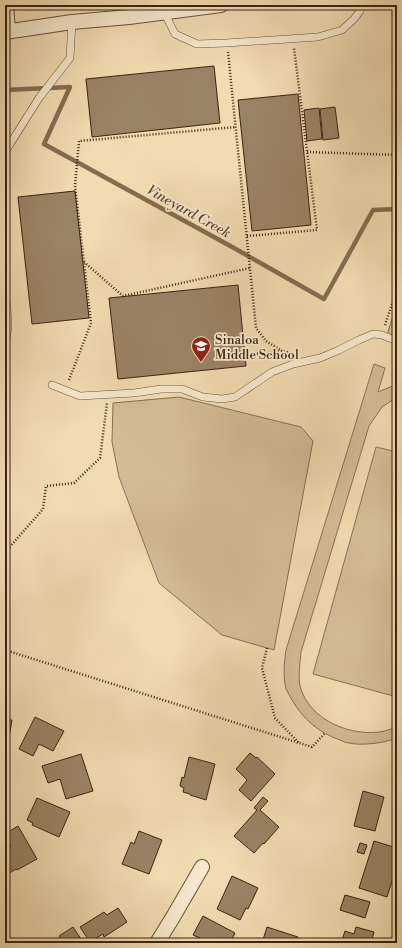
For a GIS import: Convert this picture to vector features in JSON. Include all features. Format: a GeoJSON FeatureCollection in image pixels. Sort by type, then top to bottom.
{"type":"FeatureCollection","features":[{"type":"Feature","properties":{"kind":"street"},"geometry":{"type":"LineString","coordinates":[[6,5],[7,32],[129,11],[164,12],[221,5]]}},
{"type":"Feature","properties":{"kind":"street"},"geometry":{"type":"LineString","coordinates":[[157,943],[202,867]]}},
{"type":"Feature","properties":{"kind":"lane"},"geometry":{"type":"LineString","coordinates":[[164,12],[175,34],[197,44],[227,43],[318,37],[342,30],[360,11],[360,5]]}},
{"type":"Feature","properties":{"kind":"lane"},"geometry":{"type":"LineString","coordinates":[[5,152],[40,98],[70,58],[72,22]]}},
{"type":"Feature","properties":{"kind":"lane"},"geometry":{"type":"LineString","coordinates":[[5,297],[8,328],[5,345]]}},
{"type":"Feature","properties":{"kind":"lane"},"geometry":{"type":"LineString","coordinates":[[52,385],[80,396],[134,393],[161,388],[182,389],[203,396],[222,399],[235,397],[272,372],[293,364],[320,358],[373,334],[382,335],[397,341]]}},
{"type":"Feature","properties":{"kind":"path"},"geometry":{"type":"LineString","coordinates":[[247,236],[317,230],[293,39]]}},
{"type":"Feature","properties":{"kind":"path"},"geometry":{"type":"LineString","coordinates":[[227,43],[256,328],[266,341],[282,351],[313,359]]}},
{"type":"Feature","properties":{"kind":"path"},"geometry":{"type":"LineString","coordinates":[[65,390],[91,323],[75,186],[79,141],[236,127]]}},
{"type":"Feature","properties":{"kind":"path"},"geometry":{"type":"LineString","coordinates":[[307,152],[397,154]]}},
{"type":"Feature","properties":{"kind":"path"},"geometry":{"type":"LineString","coordinates":[[84,262],[123,296],[250,268]]}},
{"type":"Feature","properties":{"kind":"path"},"geometry":{"type":"LineString","coordinates":[[382,335],[397,289]]}},
{"type":"Feature","properties":{"kind":"path"},"geometry":{"type":"LineString","coordinates":[[245,355],[282,351]]}},
{"type":"Feature","properties":{"kind":"path"},"geometry":{"type":"LineString","coordinates":[[5,551],[44,509],[46,486],[74,483],[100,458],[108,395]]}},
{"type":"Feature","properties":{"kind":"path"},"geometry":{"type":"LineString","coordinates":[[267,648],[262,668],[275,718],[300,744]]}},
{"type":"Feature","properties":{"kind":"path"},"geometry":{"type":"LineString","coordinates":[[5,650],[300,744],[312,747],[325,733]]}},
{"type":"Feature","properties":{"kind":"shaded area"},"geometry":{"type":"Polygon","coordinates":[[[395,309],[397,309],[397,338],[387,335],[395,309]]]}},
{"type":"Feature","properties":{"kind":"shaded area"},"geometry":{"type":"Polygon","coordinates":[[[374,364],[385,368],[378,392],[397,384],[397,397],[382,407],[369,426],[301,652],[299,673],[299,682],[305,698],[313,709],[322,717],[334,724],[359,732],[373,733],[397,727],[397,738],[392,740],[380,743],[354,744],[332,737],[318,729],[306,719],[296,707],[286,689],[284,670],[286,650],[374,364]]]}},
{"type":"Feature","properties":{"kind":"shaded area"},"geometry":{"type":"Polygon","coordinates":[[[179,397],[301,427],[313,441],[274,650],[222,635],[159,583],[119,477],[112,442],[113,403],[179,397]]]}},
{"type":"Feature","properties":{"kind":"shaded area"},"geometry":{"type":"Polygon","coordinates":[[[376,447],[397,452],[397,697],[313,674],[376,447]]]}},
{"type":"Feature","properties":{"kind":"building"},"geometry":{"type":"Polygon","coordinates":[[[214,66],[220,123],[92,137],[86,79],[214,66]]]}},
{"type":"Feature","properties":{"kind":"building"},"geometry":{"type":"Polygon","coordinates":[[[298,94],[311,225],[252,231],[238,100],[298,94]]]}},
{"type":"Feature","properties":{"kind":"building"},"geometry":{"type":"Polygon","coordinates":[[[335,107],[339,138],[323,140],[320,109],[335,107]]]}},
{"type":"Feature","properties":{"kind":"building"},"geometry":{"type":"Polygon","coordinates":[[[319,108],[322,139],[307,141],[304,110],[319,108]]]}},
{"type":"Feature","properties":{"kind":"building"},"geometry":{"type":"Polygon","coordinates":[[[75,191],[89,318],[32,324],[18,197],[75,191]]]}},
{"type":"Feature","properties":{"kind":"building"},"geometry":{"type":"Polygon","coordinates":[[[238,285],[246,366],[118,379],[109,298],[238,285]]]}},
{"type":"Feature","properties":{"kind":"building"},"geometry":{"type":"Polygon","coordinates":[[[35,717],[64,731],[53,751],[39,744],[33,756],[19,749],[35,717]]]}},
{"type":"Feature","properties":{"kind":"building"},"geometry":{"type":"Polygon","coordinates":[[[5,720],[12,720],[7,749],[5,748],[5,720]]]}},
{"type":"Feature","properties":{"kind":"building"},"geometry":{"type":"Polygon","coordinates":[[[250,753],[256,758],[257,757],[275,774],[251,801],[239,790],[247,780],[236,769],[250,753]]]}},
{"type":"Feature","properties":{"kind":"building"},"geometry":{"type":"Polygon","coordinates":[[[81,754],[93,791],[66,799],[60,779],[48,783],[42,766],[81,754]]]}},
{"type":"Feature","properties":{"kind":"building"},"geometry":{"type":"Polygon","coordinates":[[[189,757],[215,764],[206,800],[183,792],[184,788],[180,786],[182,777],[184,778],[189,757]]]}},
{"type":"Feature","properties":{"kind":"building"},"geometry":{"type":"Polygon","coordinates":[[[363,791],[384,797],[375,831],[354,826],[363,791]]]}},
{"type":"Feature","properties":{"kind":"building"},"geometry":{"type":"Polygon","coordinates":[[[263,797],[268,801],[260,810],[279,827],[254,853],[234,836],[257,810],[254,808],[263,797]]]}},
{"type":"Feature","properties":{"kind":"building"},"geometry":{"type":"Polygon","coordinates":[[[37,798],[70,812],[59,837],[32,825],[33,823],[27,820],[37,798]]]}},
{"type":"Feature","properties":{"kind":"building"},"geometry":{"type":"Polygon","coordinates":[[[18,826],[37,859],[8,874],[5,868],[5,849],[11,846],[5,834],[18,826]]]}},
{"type":"Feature","properties":{"kind":"building"},"geometry":{"type":"Polygon","coordinates":[[[139,831],[162,840],[149,874],[122,864],[131,842],[134,844],[139,831]]]}},
{"type":"Feature","properties":{"kind":"building"},"geometry":{"type":"Polygon","coordinates":[[[374,841],[397,848],[397,865],[387,897],[359,888],[374,841]]]}},
{"type":"Feature","properties":{"kind":"building"},"geometry":{"type":"Polygon","coordinates":[[[360,843],[367,845],[364,854],[357,852],[360,843]]]}},
{"type":"Feature","properties":{"kind":"building"},"geometry":{"type":"Polygon","coordinates":[[[232,876],[258,888],[248,909],[246,908],[240,920],[217,909],[232,876]]]}},
{"type":"Feature","properties":{"kind":"building"},"geometry":{"type":"Polygon","coordinates":[[[345,895],[370,902],[365,918],[340,910],[345,895]]]}},
{"type":"Feature","properties":{"kind":"building"},"geometry":{"type":"Polygon","coordinates":[[[118,908],[127,922],[104,937],[103,934],[90,942],[80,927],[104,912],[107,915],[118,908]]]}},
{"type":"Feature","properties":{"kind":"building"},"geometry":{"type":"Polygon","coordinates":[[[203,916],[235,933],[230,943],[198,943],[200,938],[193,935],[203,916]]]}},
{"type":"Feature","properties":{"kind":"building"},"geometry":{"type":"Polygon","coordinates":[[[73,927],[82,943],[56,943],[61,939],[59,936],[73,927]]]}},
{"type":"Feature","properties":{"kind":"building"},"geometry":{"type":"Polygon","coordinates":[[[267,927],[298,937],[296,943],[262,943],[267,927]]]}},
{"type":"Feature","properties":{"kind":"building"},"geometry":{"type":"Polygon","coordinates":[[[356,927],[374,932],[371,943],[341,943],[345,931],[354,934],[356,927]]]}},
{"type":"Feature","properties":{"kind":"waterway","name":"Vineyard Creek"},"geometry":{"type":"LineString","coordinates":[[5,90],[70,87],[44,144],[324,299],[373,210],[397,209]]}},
{"type":"Feature","properties":{"kind":"place","name":"Sinaloa Middle School"},"geometry":{"type":"Point","coordinates":[201,363]}}]}
